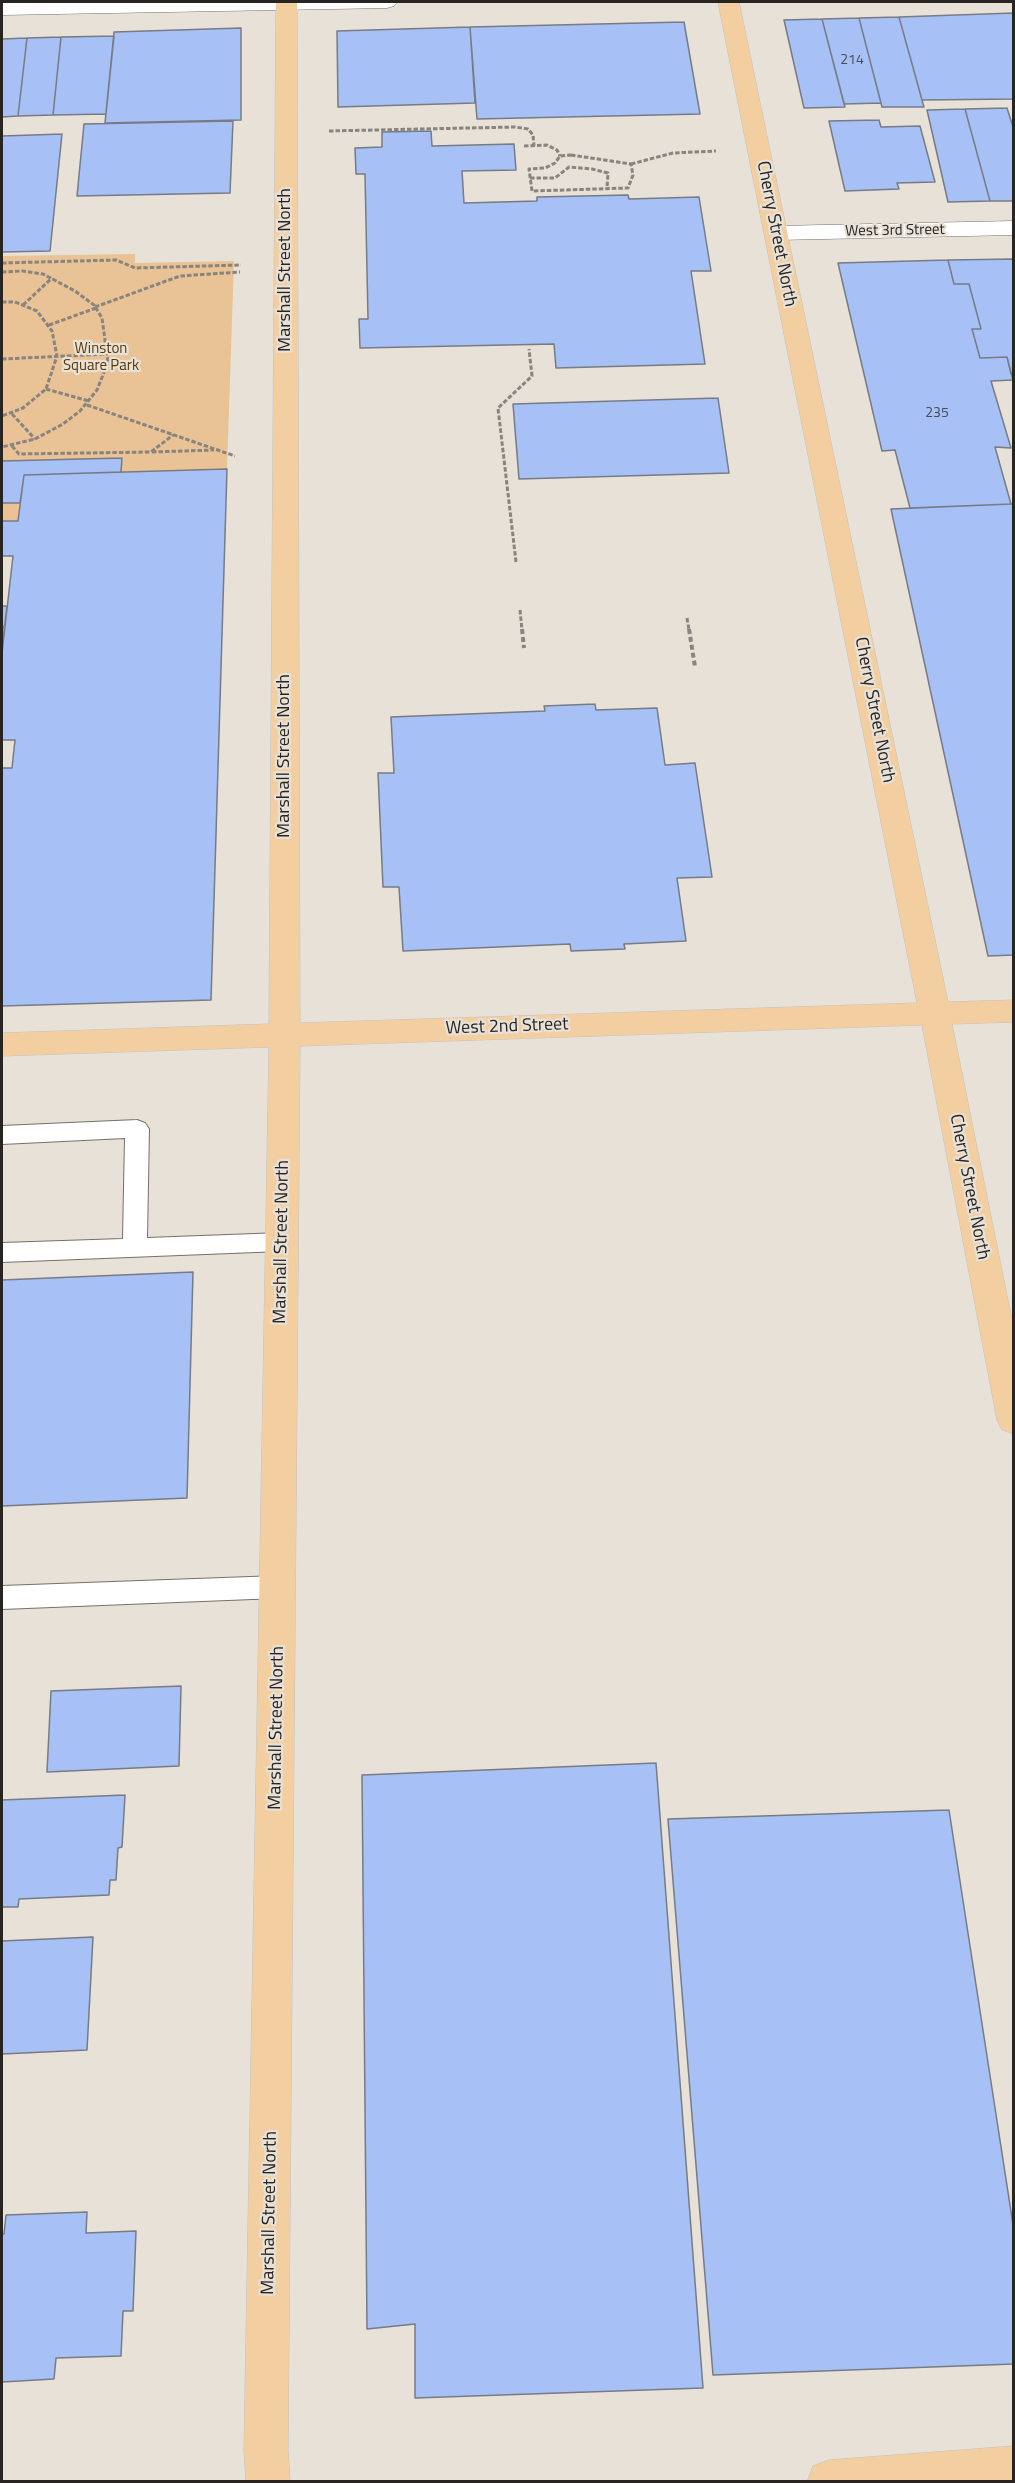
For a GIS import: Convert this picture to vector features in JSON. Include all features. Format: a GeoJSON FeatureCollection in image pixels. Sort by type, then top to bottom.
{"type":"FeatureCollection","features":[{"type":"Feature","properties":{"kind":"main road"},"geometry":{"type":"LineString","coordinates":[[2,9],[387,2]]}},
{"type":"Feature","properties":{"kind":"main road","name":"Cherry Street North"},"geometry":{"type":"LineString","coordinates":[[729,2],[935,1014],[1014,1420]]}},
{"type":"Feature","properties":{"kind":"main road","name":"Marshall Street North"},"geometry":{"type":"LineString","coordinates":[[268,2481],[266,2450],[285,1035],[286,3]]}},
{"type":"Feature","properties":{"kind":"main road","name":"West 3rd Street"},"geometry":{"type":"LineString","coordinates":[[776,233],[1014,228]]}},
{"type":"Feature","properties":{"kind":"main road","name":"West 2nd Street"},"geometry":{"type":"LineString","coordinates":[[2,1044],[1014,1011]]}},
{"type":"Feature","properties":{"kind":"main road"},"geometry":{"type":"LineString","coordinates":[[829,2481],[1014,2468]]}},
{"type":"Feature","properties":{"kind":"lane"},"geometry":{"type":"LineString","coordinates":[[2,1135],[136,1129],[135,1246]]}},
{"type":"Feature","properties":{"kind":"lane"},"geometry":{"type":"LineString","coordinates":[[2,1253],[282,1242]]}},
{"type":"Feature","properties":{"kind":"lane"},"geometry":{"type":"LineString","coordinates":[[2,1598],[278,1587]]}},
{"type":"Feature","properties":{"kind":"path"},"geometry":{"type":"LineString","coordinates":[[326,131],[515,127],[528,129],[533,135],[534,146]]}},
{"type":"Feature","properties":{"kind":"path"},"geometry":{"type":"LineString","coordinates":[[524,146],[547,145],[557,150],[560,156]]}},
{"type":"Feature","properties":{"kind":"path"},"geometry":{"type":"LineString","coordinates":[[560,156],[599,158],[631,164],[673,153],[716,151]]}},
{"type":"Feature","properties":{"kind":"path"},"geometry":{"type":"LineString","coordinates":[[560,156],[555,163],[545,168],[529,169],[532,191],[628,188],[633,175],[631,164]]}},
{"type":"Feature","properties":{"kind":"path"},"geometry":{"type":"LineString","coordinates":[[530,178],[555,177],[569,167],[608,173],[607,188]]}},
{"type":"Feature","properties":{"kind":"path"},"geometry":{"type":"LineString","coordinates":[[2,263],[116,260],[135,268],[241,265]]}},
{"type":"Feature","properties":{"kind":"path"},"geometry":{"type":"LineString","coordinates":[[2,272],[22,271],[52,278],[75,291],[95,308],[102,318],[108,354],[103,376],[88,403],[63,424],[35,439],[2,447]]}},
{"type":"Feature","properties":{"kind":"path"},"geometry":{"type":"LineString","coordinates":[[49,325],[180,276],[240,272]]}},
{"type":"Feature","properties":{"kind":"path"},"geometry":{"type":"LineString","coordinates":[[23,305],[52,278]]}},
{"type":"Feature","properties":{"kind":"path"},"geometry":{"type":"LineString","coordinates":[[2,302],[23,305],[37,311],[49,325],[56,342],[56,358],[46,389],[12,414],[2,416]]}},
{"type":"Feature","properties":{"kind":"path"},"geometry":{"type":"LineString","coordinates":[[516,562],[498,408],[532,376],[529,349]]}},
{"type":"Feature","properties":{"kind":"path"},"geometry":{"type":"LineString","coordinates":[[2,359],[108,354]]}},
{"type":"Feature","properties":{"kind":"path"},"geometry":{"type":"LineString","coordinates":[[46,389],[235,456]]}},
{"type":"Feature","properties":{"kind":"path"},"geometry":{"type":"LineString","coordinates":[[12,414],[35,439]]}},
{"type":"Feature","properties":{"kind":"path"},"geometry":{"type":"LineString","coordinates":[[152,452],[173,435]]}},
{"type":"Feature","properties":{"kind":"path"},"geometry":{"type":"LineString","coordinates":[[12,446],[19,454],[217,450]]}},
{"type":"Feature","properties":{"kind":"path"},"geometry":{"type":"LineString","coordinates":[[520,610],[524,648]]}},
{"type":"Feature","properties":{"kind":"path"},"geometry":{"type":"LineString","coordinates":[[687,618],[695,667]]}},
{"type":"Feature","properties":{"kind":"green space","name":"Winston Square Park"},"geometry":{"type":"Polygon","coordinates":[[[135,254],[135,263],[234,261],[227,469],[121,472],[121,458],[2,461],[2,256],[135,254]]]}},
{"type":"Feature","properties":{"kind":"green space"},"geometry":{"type":"Polygon","coordinates":[[[2,503],[20,503],[18,521],[2,521],[2,503]]]}},
{"type":"Feature","properties":{"kind":"building"},"geometry":{"type":"Polygon","coordinates":[[[1014,13],[1014,99],[922,100],[899,17],[1014,13]]]}},
{"type":"Feature","properties":{"kind":"building"},"geometry":{"type":"Polygon","coordinates":[[[899,17],[924,107],[882,107],[859,18],[899,17]]]}},
{"type":"Feature","properties":{"kind":"building"},"geometry":{"type":"Polygon","coordinates":[[[859,18],[881,103],[844,104],[822,19],[859,18]]]}},
{"type":"Feature","properties":{"kind":"building"},"geometry":{"type":"Polygon","coordinates":[[[822,19],[845,107],[804,108],[784,20],[822,19]]]}},
{"type":"Feature","properties":{"kind":"building"},"geometry":{"type":"Polygon","coordinates":[[[684,22],[700,114],[477,119],[470,27],[684,22]]]}},
{"type":"Feature","properties":{"kind":"building"},"geometry":{"type":"Polygon","coordinates":[[[470,27],[475,103],[338,107],[337,31],[470,27]]]}},
{"type":"Feature","properties":{"kind":"building"},"geometry":{"type":"Polygon","coordinates":[[[241,28],[241,120],[105,123],[114,32],[241,28]]]}},
{"type":"Feature","properties":{"kind":"building"},"geometry":{"type":"Polygon","coordinates":[[[114,36],[106,114],[53,115],[61,37],[114,36]]]}},
{"type":"Feature","properties":{"kind":"building"},"geometry":{"type":"Polygon","coordinates":[[[61,37],[53,115],[18,116],[27,38],[61,37]]]}},
{"type":"Feature","properties":{"kind":"building"},"geometry":{"type":"Polygon","coordinates":[[[27,38],[18,116],[2,117],[2,39],[27,38]]]}},
{"type":"Feature","properties":{"kind":"building"},"geometry":{"type":"Polygon","coordinates":[[[1007,108],[1014,130],[1014,201],[990,201],[965,109],[1007,108]]]}},
{"type":"Feature","properties":{"kind":"building"},"geometry":{"type":"Polygon","coordinates":[[[965,109],[990,201],[948,202],[927,110],[965,109]]]}},
{"type":"Feature","properties":{"kind":"building"},"geometry":{"type":"Polygon","coordinates":[[[879,120],[881,127],[920,126],[935,182],[897,183],[899,189],[845,191],[829,121],[879,120]]]}},
{"type":"Feature","properties":{"kind":"building"},"geometry":{"type":"Polygon","coordinates":[[[233,121],[230,193],[77,196],[84,124],[233,121]]]}},
{"type":"Feature","properties":{"kind":"building"},"geometry":{"type":"Polygon","coordinates":[[[431,131],[432,146],[514,144],[516,170],[462,171],[464,203],[537,201],[537,197],[628,195],[629,199],[699,197],[711,271],[691,271],[705,364],[556,368],[554,344],[360,348],[359,319],[368,319],[365,174],[356,174],[355,148],[382,147],[382,132],[431,131]]]}},
{"type":"Feature","properties":{"kind":"building"},"geometry":{"type":"Polygon","coordinates":[[[62,134],[50,251],[2,252],[2,136],[62,134]]]}},
{"type":"Feature","properties":{"kind":"building"},"geometry":{"type":"Polygon","coordinates":[[[1014,259],[1014,374],[1011,374],[1007,357],[980,358],[972,329],[981,329],[969,284],[954,284],[948,260],[1014,259]]]}},
{"type":"Feature","properties":{"kind":"building"},"geometry":{"type":"Polygon","coordinates":[[[948,260],[954,284],[969,284],[981,329],[972,329],[980,358],[1007,357],[1013,380],[991,381],[1011,448],[995,447],[1011,504],[910,508],[895,450],[882,451],[838,263],[948,260]]]}},
{"type":"Feature","properties":{"kind":"building"},"geometry":{"type":"Polygon","coordinates":[[[718,398],[729,473],[519,479],[513,404],[718,398]]]}},
{"type":"Feature","properties":{"kind":"building"},"geometry":{"type":"Polygon","coordinates":[[[122,458],[121,472],[24,475],[20,503],[2,503],[2,461],[122,458]]]}},
{"type":"Feature","properties":{"kind":"building"},"geometry":{"type":"Polygon","coordinates":[[[227,469],[211,1000],[2,1006],[2,768],[12,768],[15,740],[2,740],[2,653],[13,556],[2,556],[2,521],[18,521],[24,475],[227,469]]]}},
{"type":"Feature","properties":{"kind":"building"},"geometry":{"type":"Polygon","coordinates":[[[1014,504],[1014,955],[988,956],[891,509],[1014,504]]]}},
{"type":"Feature","properties":{"kind":"building"},"geometry":{"type":"Polygon","coordinates":[[[2,606],[7,606],[2,649],[2,606]]]}},
{"type":"Feature","properties":{"kind":"building"},"geometry":{"type":"Polygon","coordinates":[[[595,704],[596,710],[657,708],[665,765],[695,763],[712,877],[677,878],[686,941],[624,944],[625,949],[571,951],[570,944],[403,951],[399,887],[383,887],[378,773],[394,773],[391,717],[545,711],[544,706],[595,704]]]}},
{"type":"Feature","properties":{"kind":"building"},"geometry":{"type":"Polygon","coordinates":[[[193,1272],[187,1498],[2,1506],[2,1280],[193,1272]]]}},
{"type":"Feature","properties":{"kind":"building"},"geometry":{"type":"Polygon","coordinates":[[[181,1686],[179,1766],[47,1772],[51,1691],[181,1686]]]}},
{"type":"Feature","properties":{"kind":"building"},"geometry":{"type":"Polygon","coordinates":[[[656,1763],[703,2388],[415,2398],[415,2324],[367,2329],[362,1775],[656,1763]]]}},
{"type":"Feature","properties":{"kind":"building"},"geometry":{"type":"Polygon","coordinates":[[[125,1795],[122,1847],[118,1848],[116,1880],[110,1880],[109,1895],[19,1899],[18,1907],[2,1907],[2,1800],[125,1795]]]}},
{"type":"Feature","properties":{"kind":"building"},"geometry":{"type":"Polygon","coordinates":[[[949,1810],[1014,2231],[1014,2364],[713,2375],[668,1819],[949,1810]]]}},
{"type":"Feature","properties":{"kind":"building"},"geometry":{"type":"Polygon","coordinates":[[[93,1937],[87,2050],[2,2054],[2,1941],[93,1937]]]}},
{"type":"Feature","properties":{"kind":"building"},"geometry":{"type":"Polygon","coordinates":[[[87,2212],[86,2233],[136,2231],[133,2311],[123,2311],[121,2356],[56,2358],[54,2379],[2,2382],[2,2234],[4,2234],[6,2215],[87,2212]]]}}]}
